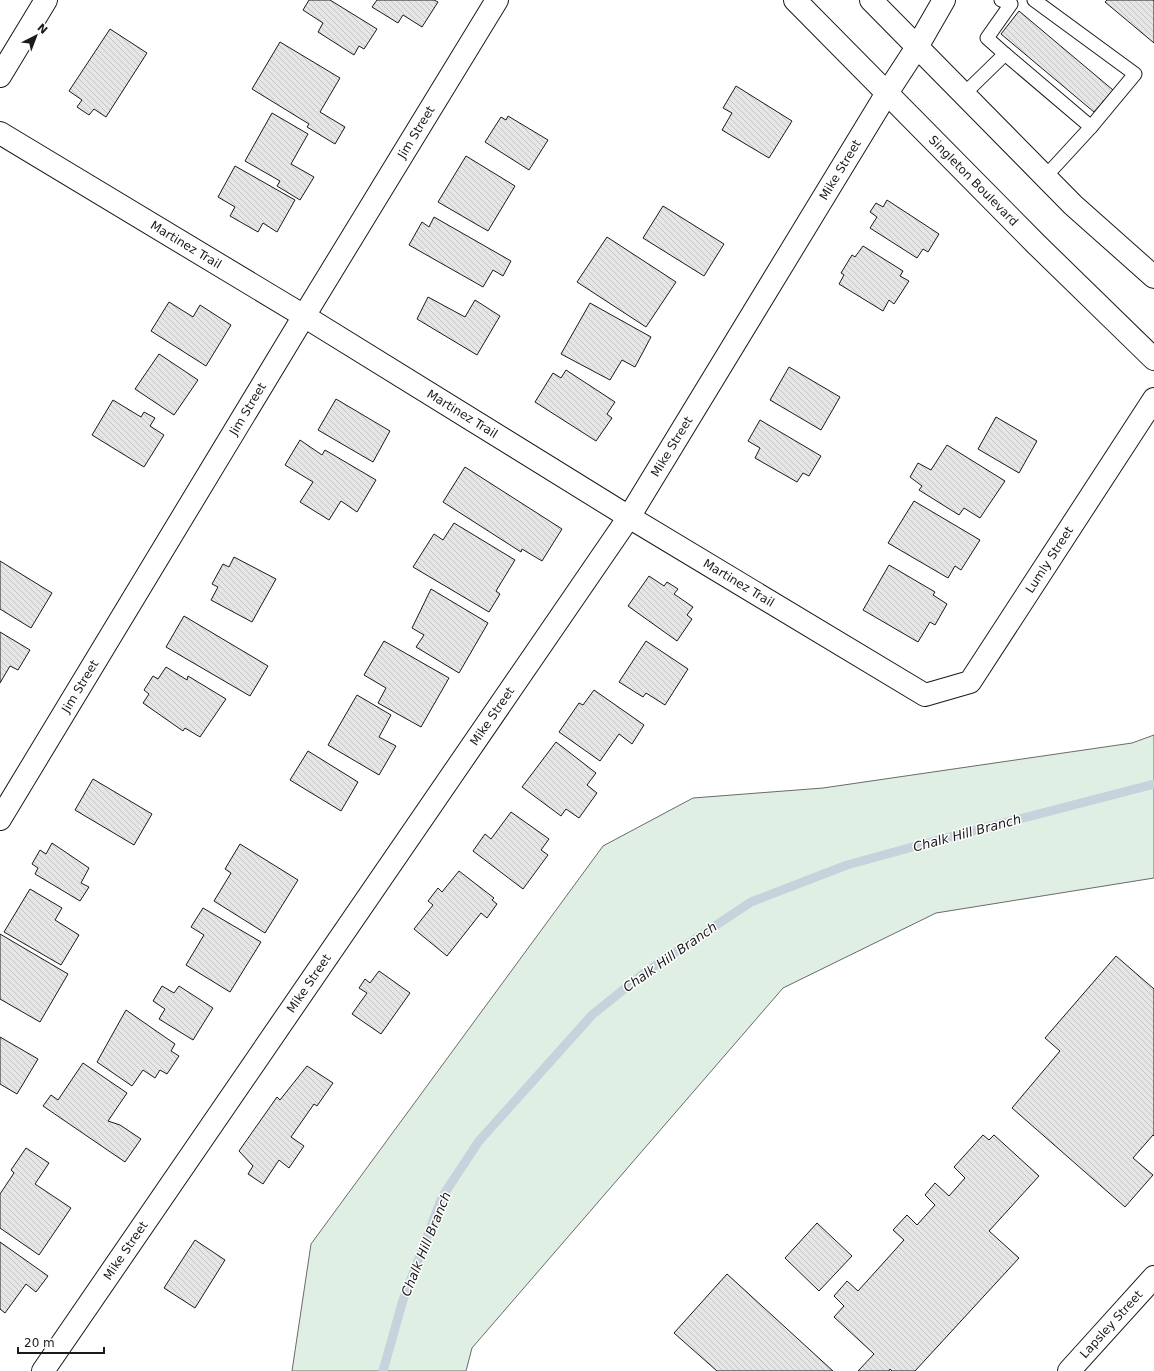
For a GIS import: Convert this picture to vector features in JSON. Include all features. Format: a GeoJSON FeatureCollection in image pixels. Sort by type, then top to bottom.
{"type":"FeatureCollection","features":[{"type":"Feature","properties":{"kind":"street"},"geometry":{"type":"LineString","coordinates":[[0,76],[46,0]]}},
{"type":"Feature","properties":{"kind":"street","name":"Jim Street"},"geometry":{"type":"LineString","coordinates":[[0,819],[497,0]]}},
{"type":"Feature","properties":{"kind":"street","name":"Singleton Boulevard"},"geometry":{"type":"LineString","coordinates":[[795,0],[1036,244],[1154,359]]}},
{"type":"Feature","properties":{"kind":"street"},"geometry":{"type":"LineString","coordinates":[[871,0],[1073,205],[1154,277]]}},
{"type":"Feature","properties":{"kind":"street","name":"Mike Street"},"geometry":{"type":"LineString","coordinates":[[44,1371],[629,517],[887,93],[917,47],[944,0]]}},
{"type":"Feature","properties":{"kind":"street","name":"Martinez Trail"},"geometry":{"type":"LineString","coordinates":[[0,133],[304,316],[629,517],[924,695]]}},
{"type":"Feature","properties":{"kind":"street","name":"Lumly Street"},"geometry":{"type":"LineString","coordinates":[[924,695],[970,682],[1154,398]]}},
{"type":"Feature","properties":{"kind":"street","name":"Lapsley Street"},"geometry":{"type":"LineString","coordinates":[[1069,1371],[1154,1277]]}},
{"type":"Feature","properties":{"kind":"lane"},"geometry":{"type":"LineString","coordinates":[[1034,0],[1136,74],[1091,127],[1045,177]]}},
{"type":"Feature","properties":{"kind":"lane"},"geometry":{"type":"LineString","coordinates":[[1008,1],[987,38],[1091,127]]}},
{"type":"Feature","properties":{"kind":"lane"},"geometry":{"type":"LineString","coordinates":[[964,94],[1005,54]]}},
{"type":"Feature","properties":{"kind":"green space"},"geometry":{"type":"Polygon","coordinates":[[[1154,735],[1154,878],[936,913],[783,988],[472,1348],[466,1371],[292,1371],[311,1244],[603,846],[693,798],[823,788],[1132,743],[1154,735]]]}},
{"type":"Feature","properties":{"kind":"building"},"geometry":{"type":"Polygon","coordinates":[[[309,0],[330,0],[377,29],[364,49],[359,46],[354,55],[318,32],[323,23],[303,10],[309,0]]]}},
{"type":"Feature","properties":{"kind":"building"},"geometry":{"type":"Polygon","coordinates":[[[377,0],[434,0],[438,2],[422,27],[403,15],[398,23],[372,7],[377,0]]]}},
{"type":"Feature","properties":{"kind":"building"},"geometry":{"type":"Polygon","coordinates":[[[1107,0],[1154,0],[1154,43],[1105,2],[1107,0]]]}},
{"type":"Feature","properties":{"kind":"building"},"geometry":{"type":"Polygon","coordinates":[[[1019,11],[1113,90],[1094,112],[1001,34],[1019,11]]]}},
{"type":"Feature","properties":{"kind":"building"},"geometry":{"type":"Polygon","coordinates":[[[110,29],[147,53],[106,117],[94,109],[89,115],[77,107],[82,100],[69,91],[110,29]]]}},
{"type":"Feature","properties":{"kind":"building"},"geometry":{"type":"Polygon","coordinates":[[[280,42],[340,78],[320,112],[345,127],[335,144],[307,127],[309,124],[252,89],[280,42]]]}},
{"type":"Feature","properties":{"kind":"building"},"geometry":{"type":"Polygon","coordinates":[[[736,86],[792,121],[769,158],[722,130],[732,113],[723,108],[736,86]]]}},
{"type":"Feature","properties":{"kind":"building"},"geometry":{"type":"Polygon","coordinates":[[[272,113],[308,134],[291,164],[314,177],[300,200],[277,186],[280,181],[245,161],[272,113]]]}},
{"type":"Feature","properties":{"kind":"building"},"geometry":{"type":"Polygon","coordinates":[[[508,116],[548,140],[529,170],[485,142],[501,117],[506,120],[508,116]]]}},
{"type":"Feature","properties":{"kind":"building"},"geometry":{"type":"Polygon","coordinates":[[[466,156],[515,186],[488,231],[438,202],[466,156]]]}},
{"type":"Feature","properties":{"kind":"building"},"geometry":{"type":"Polygon","coordinates":[[[235,166],[295,200],[277,232],[263,223],[258,232],[230,216],[235,207],[218,197],[235,166]]]}},
{"type":"Feature","properties":{"kind":"building"},"geometry":{"type":"Polygon","coordinates":[[[887,200],[939,234],[928,252],[923,249],[917,258],[870,228],[877,217],[870,212],[876,203],[883,207],[887,200]]]}},
{"type":"Feature","properties":{"kind":"building"},"geometry":{"type":"Polygon","coordinates":[[[663,206],[724,244],[704,276],[643,238],[663,206]]]}},
{"type":"Feature","properties":{"kind":"building"},"geometry":{"type":"Polygon","coordinates":[[[434,217],[511,261],[503,276],[493,270],[483,287],[409,245],[422,222],[429,227],[434,217]]]}},
{"type":"Feature","properties":{"kind":"building"},"geometry":{"type":"Polygon","coordinates":[[[607,237],[676,282],[646,327],[577,282],[607,237]]]}},
{"type":"Feature","properties":{"kind":"building"},"geometry":{"type":"Polygon","coordinates":[[[863,246],[903,271],[900,276],[909,281],[894,304],[889,300],[883,311],[839,284],[844,275],[841,273],[852,255],[855,257],[863,246]]]}},
{"type":"Feature","properties":{"kind":"building"},"geometry":{"type":"Polygon","coordinates":[[[428,297],[465,317],[475,300],[500,316],[477,355],[417,319],[428,297]]]}},
{"type":"Feature","properties":{"kind":"building"},"geometry":{"type":"Polygon","coordinates":[[[169,302],[193,317],[200,305],[231,325],[206,366],[151,331],[169,302]]]}},
{"type":"Feature","properties":{"kind":"building"},"geometry":{"type":"Polygon","coordinates":[[[590,303],[651,337],[635,367],[622,360],[610,380],[561,354],[590,303]]]}},
{"type":"Feature","properties":{"kind":"building"},"geometry":{"type":"Polygon","coordinates":[[[159,354],[198,380],[174,415],[135,389],[159,354]]]}},
{"type":"Feature","properties":{"kind":"building"},"geometry":{"type":"Polygon","coordinates":[[[789,367],[840,397],[821,430],[770,400],[789,367]]]}},
{"type":"Feature","properties":{"kind":"building"},"geometry":{"type":"Polygon","coordinates":[[[566,370],[615,402],[607,414],[612,418],[596,441],[535,402],[553,373],[561,378],[566,370]]]}},
{"type":"Feature","properties":{"kind":"building"},"geometry":{"type":"Polygon","coordinates":[[[336,399],[390,431],[373,462],[318,430],[336,399]]]}},
{"type":"Feature","properties":{"kind":"building"},"geometry":{"type":"Polygon","coordinates":[[[113,400],[141,417],[144,412],[155,418],[150,426],[164,435],[144,467],[92,435],[113,400]]]}},
{"type":"Feature","properties":{"kind":"building"},"geometry":{"type":"Polygon","coordinates":[[[996,417],[1037,441],[1019,473],[978,449],[996,417]]]}},
{"type":"Feature","properties":{"kind":"building"},"geometry":{"type":"Polygon","coordinates":[[[760,420],[821,456],[809,476],[803,473],[797,482],[755,458],[760,448],[748,441],[760,420]]]}},
{"type":"Feature","properties":{"kind":"building"},"geometry":{"type":"Polygon","coordinates":[[[300,440],[322,455],[325,450],[376,480],[357,512],[341,501],[329,520],[300,502],[313,482],[285,465],[300,440]]]}},
{"type":"Feature","properties":{"kind":"building"},"geometry":{"type":"Polygon","coordinates":[[[947,445],[1005,481],[980,518],[964,508],[959,515],[919,490],[922,486],[910,477],[918,463],[931,470],[947,445]]]}},
{"type":"Feature","properties":{"kind":"building"},"geometry":{"type":"Polygon","coordinates":[[[465,467],[562,529],[542,561],[522,549],[521,552],[443,502],[465,467]]]}},
{"type":"Feature","properties":{"kind":"building"},"geometry":{"type":"Polygon","coordinates":[[[914,501],[980,540],[961,570],[955,566],[948,578],[888,543],[914,501]]]}},
{"type":"Feature","properties":{"kind":"building"},"geometry":{"type":"Polygon","coordinates":[[[454,523],[515,560],[496,591],[500,594],[489,612],[413,567],[434,534],[443,540],[454,523]]]}},
{"type":"Feature","properties":{"kind":"building"},"geometry":{"type":"Polygon","coordinates":[[[234,557],[276,579],[252,622],[211,600],[218,587],[212,584],[223,564],[229,567],[234,557]]]}},
{"type":"Feature","properties":{"kind":"building"},"geometry":{"type":"Polygon","coordinates":[[[0,561],[52,593],[31,628],[0,609],[0,561]]]}},
{"type":"Feature","properties":{"kind":"building"},"geometry":{"type":"Polygon","coordinates":[[[889,565],[935,592],[933,595],[947,604],[935,625],[930,622],[918,642],[863,610],[889,565]]]}},
{"type":"Feature","properties":{"kind":"building"},"geometry":{"type":"Polygon","coordinates":[[[649,576],[664,586],[667,582],[678,589],[674,594],[693,607],[687,615],[692,619],[677,641],[628,606],[649,576]]]}},
{"type":"Feature","properties":{"kind":"building"},"geometry":{"type":"Polygon","coordinates":[[[431,589],[488,623],[459,673],[416,647],[424,635],[412,628],[431,589]]]}},
{"type":"Feature","properties":{"kind":"building"},"geometry":{"type":"Polygon","coordinates":[[[184,616],[268,666],[250,696],[166,647],[184,616]]]}},
{"type":"Feature","properties":{"kind":"building"},"geometry":{"type":"Polygon","coordinates":[[[0,632],[30,650],[18,670],[10,666],[0,683],[0,632]]]}},
{"type":"Feature","properties":{"kind":"building"},"geometry":{"type":"Polygon","coordinates":[[[384,641],[449,678],[421,727],[378,703],[386,688],[364,675],[384,641]]]}},
{"type":"Feature","properties":{"kind":"building"},"geometry":{"type":"Polygon","coordinates":[[[646,641],[688,669],[665,705],[646,693],[643,697],[619,682],[646,641]]]}},
{"type":"Feature","properties":{"kind":"building"},"geometry":{"type":"Polygon","coordinates":[[[166,667],[187,680],[188,676],[226,699],[200,737],[185,728],[183,731],[143,703],[149,694],[144,690],[153,676],[158,679],[166,667]]]}},
{"type":"Feature","properties":{"kind":"building"},"geometry":{"type":"Polygon","coordinates":[[[594,690],[644,725],[632,744],[619,734],[600,761],[559,732],[579,703],[583,705],[594,690]]]}},
{"type":"Feature","properties":{"kind":"building"},"geometry":{"type":"Polygon","coordinates":[[[357,695],[391,715],[379,737],[396,746],[379,775],[328,745],[357,695]]]}},
{"type":"Feature","properties":{"kind":"building"},"geometry":{"type":"Polygon","coordinates":[[[556,742],[596,773],[587,785],[597,793],[579,818],[566,809],[561,816],[522,787],[556,742]]]}},
{"type":"Feature","properties":{"kind":"building"},"geometry":{"type":"Polygon","coordinates":[[[308,751],[358,782],[341,811],[290,780],[308,751]]]}},
{"type":"Feature","properties":{"kind":"building"},"geometry":{"type":"Polygon","coordinates":[[[93,779],[152,814],[134,845],[75,810],[93,779]]]}},
{"type":"Feature","properties":{"kind":"building"},"geometry":{"type":"Polygon","coordinates":[[[511,812],[549,839],[541,850],[548,855],[523,889],[473,851],[485,834],[491,839],[511,812]]]}},
{"type":"Feature","properties":{"kind":"building"},"geometry":{"type":"Polygon","coordinates":[[[52,843],[89,868],[81,883],[89,887],[80,901],[35,874],[38,868],[32,864],[40,850],[46,854],[52,843]]]}},
{"type":"Feature","properties":{"kind":"building"},"geometry":{"type":"Polygon","coordinates":[[[240,844],[298,880],[265,933],[214,901],[231,873],[225,869],[240,844]]]}},
{"type":"Feature","properties":{"kind":"building"},"geometry":{"type":"Polygon","coordinates":[[[459,871],[494,898],[492,900],[497,904],[487,918],[481,913],[447,956],[414,929],[433,905],[428,901],[438,888],[442,892],[459,871]]]}},
{"type":"Feature","properties":{"kind":"building"},"geometry":{"type":"Polygon","coordinates":[[[30,889],[62,908],[55,920],[79,935],[61,965],[4,932],[30,889]]]}},
{"type":"Feature","properties":{"kind":"building"},"geometry":{"type":"Polygon","coordinates":[[[203,908],[261,942],[230,992],[186,965],[204,935],[191,927],[203,908]]]}},
{"type":"Feature","properties":{"kind":"building"},"geometry":{"type":"Polygon","coordinates":[[[0,934],[68,974],[40,1022],[0,999],[0,934]]]}},
{"type":"Feature","properties":{"kind":"building"},"geometry":{"type":"Polygon","coordinates":[[[1116,956],[1154,989],[1154,1136],[1153,1135],[1133,1158],[1153,1175],[1125,1207],[1012,1108],[1060,1051],[1045,1038],[1116,956]]]}},
{"type":"Feature","properties":{"kind":"building"},"geometry":{"type":"Polygon","coordinates":[[[379,971],[410,993],[381,1034],[352,1014],[367,993],[359,988],[365,979],[370,983],[379,971]]]}},
{"type":"Feature","properties":{"kind":"building"},"geometry":{"type":"Polygon","coordinates":[[[162,986],[174,993],[179,986],[213,1008],[193,1040],[159,1019],[165,1009],[153,1001],[162,986]]]}},
{"type":"Feature","properties":{"kind":"building"},"geometry":{"type":"Polygon","coordinates":[[[126,1010],[175,1044],[171,1051],[179,1056],[167,1074],[160,1070],[155,1078],[143,1070],[132,1086],[97,1062],[126,1010]]]}},
{"type":"Feature","properties":{"kind":"building"},"geometry":{"type":"Polygon","coordinates":[[[0,1037],[38,1059],[17,1094],[0,1084],[0,1037]]]}},
{"type":"Feature","properties":{"kind":"building"},"geometry":{"type":"Polygon","coordinates":[[[83,1063],[127,1093],[108,1121],[120,1125],[141,1139],[125,1162],[43,1106],[51,1095],[58,1100],[83,1063]]]}},
{"type":"Feature","properties":{"kind":"building"},"geometry":{"type":"Polygon","coordinates":[[[307,1066],[333,1083],[317,1106],[314,1104],[291,1137],[304,1146],[289,1168],[279,1160],[263,1184],[248,1174],[253,1166],[239,1151],[277,1097],[280,1100],[307,1066]]]}},
{"type":"Feature","properties":{"kind":"building"},"geometry":{"type":"Polygon","coordinates":[[[983,1135],[989,1140],[994,1135],[1039,1176],[989,1231],[1019,1258],[915,1371],[892,1371],[890,1369],[889,1371],[858,1371],[874,1354],[834,1317],[844,1306],[834,1296],[847,1281],[858,1291],[904,1240],[893,1230],[907,1215],[917,1225],[935,1205],[925,1195],[935,1183],[949,1196],[965,1178],[954,1167],[983,1135]]]}},
{"type":"Feature","properties":{"kind":"building"},"geometry":{"type":"Polygon","coordinates":[[[26,1148],[49,1163],[35,1184],[71,1208],[39,1255],[0,1228],[0,1194],[14,1173],[11,1170],[26,1148]]]}},
{"type":"Feature","properties":{"kind":"building"},"geometry":{"type":"Polygon","coordinates":[[[817,1223],[852,1256],[819,1291],[785,1258],[817,1223]]]}},
{"type":"Feature","properties":{"kind":"building"},"geometry":{"type":"Polygon","coordinates":[[[195,1240],[225,1260],[195,1308],[164,1288],[195,1240]]]}},
{"type":"Feature","properties":{"kind":"building"},"geometry":{"type":"Polygon","coordinates":[[[0,1242],[48,1276],[36,1292],[26,1284],[5,1313],[0,1309],[0,1242]]]}},
{"type":"Feature","properties":{"kind":"building"},"geometry":{"type":"Polygon","coordinates":[[[727,1274],[833,1371],[717,1371],[674,1333],[727,1274]]]}},
{"type":"Feature","properties":{"kind":"waterway","name":"Chalk Hill Branch"},"geometry":{"type":"LineString","coordinates":[[383,1371],[403,1300],[442,1197],[479,1141],[592,1015],[644,973],[751,902],[847,865],[1154,784]]}}]}
